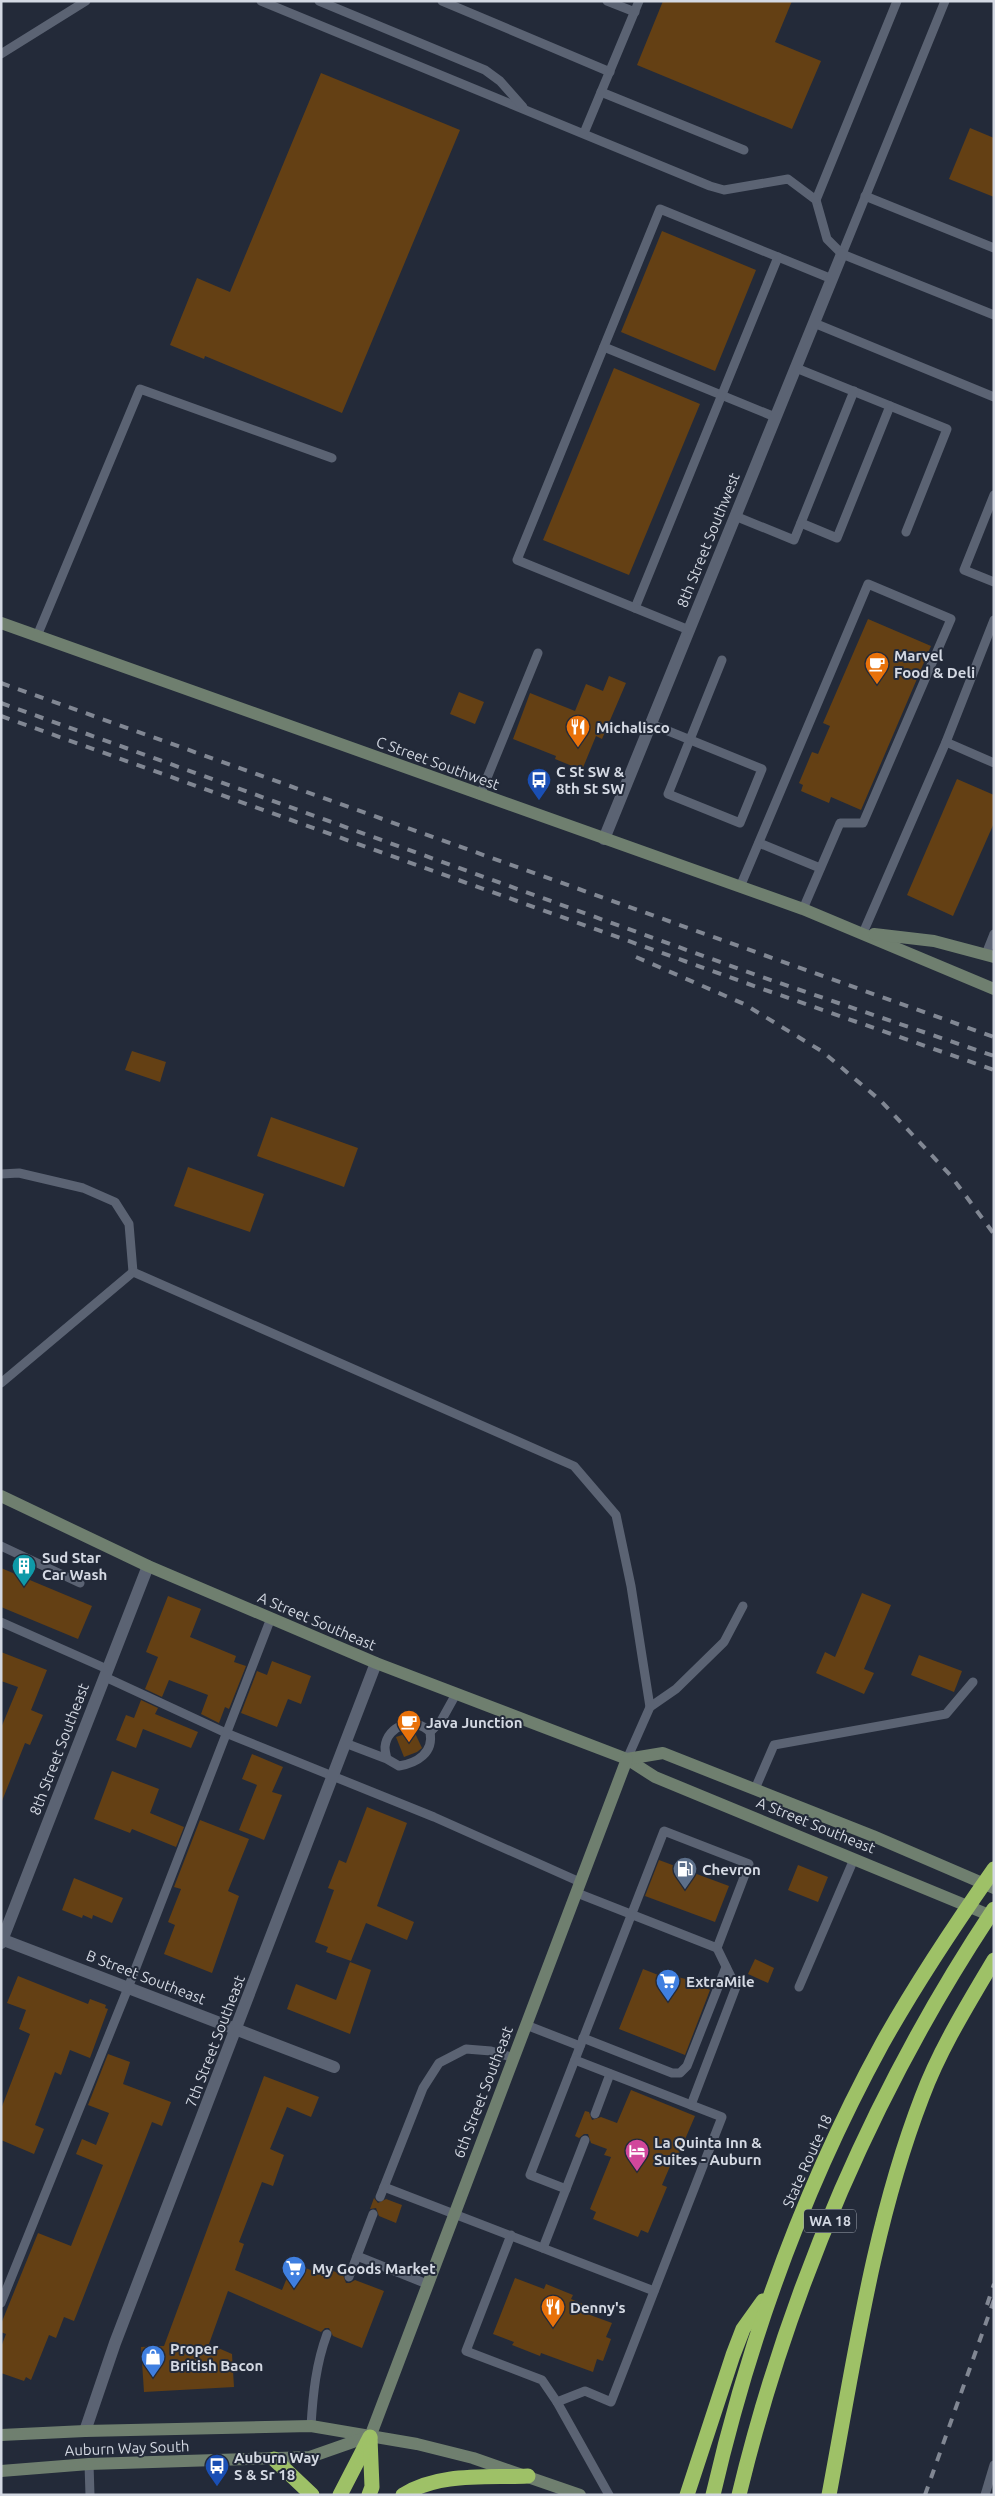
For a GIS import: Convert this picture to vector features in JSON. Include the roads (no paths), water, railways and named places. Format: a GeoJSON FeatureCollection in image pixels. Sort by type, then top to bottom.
{"type":"FeatureCollection","features":[{"type":"Feature","properties":{"kind":"highway","name":"State Route 18"},"geometry":{"type":"LineString","coordinates":[[712,2495],[747,2368],[775,2284],[812,2190],[855,2096],[883,2044],[928,1966],[994,1869]]}},
{"type":"Feature","properties":{"kind":"highway","name":"WA 18"},"geometry":{"type":"LineString","coordinates":[[739,2495],[777,2363],[836,2207],[881,2105],[949,1978],[994,1908]]}},
{"type":"Feature","properties":{"kind":"highway"},"geometry":{"type":"LineString","coordinates":[[829,2495],[888,2204],[922,2096],[973,1995],[994,1960]]}},
{"type":"Feature","properties":{"kind":"highway"},"geometry":{"type":"LineString","coordinates":[[686,2495],[743,2329],[775,2284]]}},
{"type":"Feature","properties":{"kind":"highway"},"geometry":{"type":"LineString","coordinates":[[340,2495],[370,2437]]}},
{"type":"Feature","properties":{"kind":"highway"},"geometry":{"type":"LineString","coordinates":[[369,2495],[372,2487],[370,2437]]}},
{"type":"Feature","properties":{"kind":"highway"},"geometry":{"type":"LineString","coordinates":[[274,2459],[312,2495]]}},
{"type":"Feature","properties":{"kind":"highway"},"geometry":{"type":"LineString","coordinates":[[402,2495],[428,2483],[453,2479],[528,2476]]}},
{"type":"Feature","properties":{"kind":"main road","name":"C Street Southwest"},"geometry":{"type":"LineString","coordinates":[[1,623],[480,796],[803,909],[863,933],[954,974],[994,989]]}},
{"type":"Feature","properties":{"kind":"main road","name":"C Street Southwest"},"geometry":{"type":"LineString","coordinates":[[863,933],[934,941],[990,956]]}},
{"type":"Feature","properties":{"kind":"main road","name":"A Street Southeast"},"geometry":{"type":"LineString","coordinates":[[2,1497],[148,1566],[376,1663],[627,1759],[655,1777],[994,1918]]}},
{"type":"Feature","properties":{"kind":"main road","name":"A Street Southeast"},"geometry":{"type":"LineString","coordinates":[[627,1759],[663,1753],[873,1836],[994,1888]]}},
{"type":"Feature","properties":{"kind":"main road","name":"6th Street Southeast"},"geometry":{"type":"LineString","coordinates":[[370,2437],[627,1759]]}},
{"type":"Feature","properties":{"kind":"main road","name":"Auburn Way South"},"geometry":{"type":"LineString","coordinates":[[1,2435],[86,2431],[311,2426],[416,2444],[473,2458],[580,2495]]}},
{"type":"Feature","properties":{"kind":"main road","name":"Auburn Way South"},"geometry":{"type":"LineString","coordinates":[[1,2471],[89,2464],[310,2457],[370,2437]]}},
{"type":"Feature","properties":{"kind":"street","name":"8th Street Southwest"},"geometry":{"type":"LineString","coordinates":[[604,839],[842,254]]}},
{"type":"Feature","properties":{"kind":"street","name":"8th Street Southeast"},"geometry":{"type":"LineString","coordinates":[[2,1940],[148,1566]]}},
{"type":"Feature","properties":{"kind":"street","name":"7th Street Southeast"},"geometry":{"type":"LineString","coordinates":[[86,2431],[115,2343],[376,1663]]}},
{"type":"Feature","properties":{"kind":"street","name":"B Street Southeast"},"geometry":{"type":"LineString","coordinates":[[2,1940],[334,2067]]}},
{"type":"Feature","properties":{"kind":"lane"},"geometry":{"type":"LineString","coordinates":[[1,54],[86,1]]}},
{"type":"Feature","properties":{"kind":"lane"},"geometry":{"type":"LineString","coordinates":[[261,1],[710,186],[724,190],[788,179],[816,200],[827,239],[842,254],[994,315]]}},
{"type":"Feature","properties":{"kind":"lane"},"geometry":{"type":"LineString","coordinates":[[319,1],[484,70],[500,81],[524,108]]}},
{"type":"Feature","properties":{"kind":"lane"},"geometry":{"type":"LineString","coordinates":[[442,1],[610,72]]}},
{"type":"Feature","properties":{"kind":"lane"},"geometry":{"type":"LineString","coordinates":[[607,1],[635,12]]}},
{"type":"Feature","properties":{"kind":"lane"},"geometry":{"type":"LineString","coordinates":[[584,133],[639,1]]}},
{"type":"Feature","properties":{"kind":"lane"},"geometry":{"type":"LineString","coordinates":[[816,200],[897,1]]}},
{"type":"Feature","properties":{"kind":"lane"},"geometry":{"type":"LineString","coordinates":[[842,254],[945,1]]}},
{"type":"Feature","properties":{"kind":"lane"},"geometry":{"type":"LineString","coordinates":[[601,92],[744,150]]}},
{"type":"Feature","properties":{"kind":"lane"},"geometry":{"type":"LineString","coordinates":[[865,196],[994,248]]}},
{"type":"Feature","properties":{"kind":"lane"},"geometry":{"type":"LineString","coordinates":[[689,630],[517,560],[660,209],[832,279]]}},
{"type":"Feature","properties":{"kind":"lane"},"geometry":{"type":"LineString","coordinates":[[635,608],[778,257]]}},
{"type":"Feature","properties":{"kind":"lane"},"geometry":{"type":"LineString","coordinates":[[814,324],[994,397]]}},
{"type":"Feature","properties":{"kind":"lane"},"geometry":{"type":"LineString","coordinates":[[604,348],[775,417]]}},
{"type":"Feature","properties":{"kind":"lane"},"geometry":{"type":"LineString","coordinates":[[796,368],[947,429],[906,532]]}},
{"type":"Feature","properties":{"kind":"lane"},"geometry":{"type":"LineString","coordinates":[[37,636],[140,389],[332,458]]}},
{"type":"Feature","properties":{"kind":"lane"},"geometry":{"type":"LineString","coordinates":[[735,516],[794,540],[854,391]]}},
{"type":"Feature","properties":{"kind":"lane"},"geometry":{"type":"LineString","coordinates":[[801,523],[837,538],[890,406]]}},
{"type":"Feature","properties":{"kind":"lane"},"geometry":{"type":"LineString","coordinates":[[994,495],[964,570],[994,582]]}},
{"type":"Feature","properties":{"kind":"lane"},"geometry":{"type":"LineString","coordinates":[[740,887],[868,584],[951,618],[863,823],[840,823],[803,909]]}},
{"type":"Feature","properties":{"kind":"lane"},"geometry":{"type":"LineString","coordinates":[[863,933],[946,742],[994,620]]}},
{"type":"Feature","properties":{"kind":"lane"},"geometry":{"type":"LineString","coordinates":[[480,796],[538,654]]}},
{"type":"Feature","properties":{"kind":"lane"},"geometry":{"type":"LineString","coordinates":[[651,724],[690,740],[762,769],[740,823],[668,794],[690,740],[722,660]]}},
{"type":"Feature","properties":{"kind":"lane"},"geometry":{"type":"LineString","coordinates":[[946,742],[994,763]]}},
{"type":"Feature","properties":{"kind":"lane"},"geometry":{"type":"LineString","coordinates":[[759,843],[820,868]]}},
{"type":"Feature","properties":{"kind":"lane"},"geometry":{"type":"LineString","coordinates":[[990,956],[994,934]]}},
{"type":"Feature","properties":{"kind":"lane"},"geometry":{"type":"LineString","coordinates":[[1,1174],[19,1173],[83,1188],[115,1202],[129,1224],[133,1272]]}},
{"type":"Feature","properties":{"kind":"lane"},"geometry":{"type":"LineString","coordinates":[[1,1383],[133,1272]]}},
{"type":"Feature","properties":{"kind":"lane"},"geometry":{"type":"LineString","coordinates":[[133,1272],[574,1466],[616,1515],[631,1586],[650,1707]]}},
{"type":"Feature","properties":{"kind":"lane"},"geometry":{"type":"LineString","coordinates":[[1,1546],[80,1583]]}},
{"type":"Feature","properties":{"kind":"lane"},"geometry":{"type":"LineString","coordinates":[[627,1759],[650,1707],[676,1689],[724,1642],[743,1606]]}},
{"type":"Feature","properties":{"kind":"lane"},"geometry":{"type":"LineString","coordinates":[[1,2303],[128,1988],[271,1618]]}},
{"type":"Feature","properties":{"kind":"lane"},"geometry":{"type":"LineString","coordinates":[[1,1622],[226,1733],[332,1778],[434,1817],[579,1887],[631,1915],[717,1948],[736,1987],[691,2105]]}},
{"type":"Feature","properties":{"kind":"lane"},"geometry":{"type":"LineString","coordinates":[[756,1790],[774,1745],[946,1714],[973,1682]]}},
{"type":"Feature","properties":{"kind":"lane"},"geometry":{"type":"LineString","coordinates":[[430,1732],[441,1721],[456,1694]]}},
{"type":"Feature","properties":{"kind":"lane"},"geometry":{"type":"LineString","coordinates":[[346,1743],[387,1759],[399,1766],[417,1761],[428,1750],[431,1739],[430,1732],[423,1725],[417,1723],[402,1726],[389,1735],[385,1747],[387,1759]]}},
{"type":"Feature","properties":{"kind":"lane"},"geometry":{"type":"LineString","coordinates":[[566,2189],[530,2175],[664,1831],[749,1864],[717,1948]]}},
{"type":"Feature","properties":{"kind":"lane"},"geometry":{"type":"LineString","coordinates":[[800,1987],[854,1859]]}},
{"type":"Feature","properties":{"kind":"lane"},"geometry":{"type":"LineString","coordinates":[[526,2025],[672,2073],[680,2072],[687,2066],[726,1967]]}},
{"type":"Feature","properties":{"kind":"lane"},"geometry":{"type":"LineString","coordinates":[[380,2197],[423,2088],[439,2063],[466,2049],[491,2051],[514,2058]]}},
{"type":"Feature","properties":{"kind":"lane"},"geometry":{"type":"LineString","coordinates":[[557,2402],[585,2391],[612,2402],[722,2117],[575,2060]]}},
{"type":"Feature","properties":{"kind":"lane"},"geometry":{"type":"LineString","coordinates":[[595,2114],[610,2074]]}},
{"type":"Feature","properties":{"kind":"lane"},"geometry":{"type":"LineString","coordinates":[[543,2248],[585,2140]]}},
{"type":"Feature","properties":{"kind":"lane"},"geometry":{"type":"LineString","coordinates":[[384,2187],[654,2291]]}},
{"type":"Feature","properties":{"kind":"lane"},"geometry":{"type":"LineString","coordinates":[[349,2277],[373,2214]]}},
{"type":"Feature","properties":{"kind":"lane"},"geometry":{"type":"LineString","coordinates":[[511,2235],[466,2351],[542,2380],[557,2402],[609,2495]]}},
{"type":"Feature","properties":{"kind":"lane"},"geometry":{"type":"LineString","coordinates":[[357,2256],[428,2284]]}},
{"type":"Feature","properties":{"kind":"lane"},"geometry":{"type":"LineString","coordinates":[[311,2426],[318,2357],[328,2334]]}},
{"type":"Feature","properties":{"kind":"lane"},"geometry":{"type":"LineString","coordinates":[[89,2464],[90,2495]]}},
{"type":"Feature","properties":{"kind":"lane"},"geometry":{"type":"LineString","coordinates":[[985,2495],[994,2465]]}},
{"type":"Feature","properties":{"kind":"railway"},"geometry":{"type":"LineString","coordinates":[[1,683],[994,1037]]}},
{"type":"Feature","properties":{"kind":"railway"},"geometry":{"type":"LineString","coordinates":[[1,703],[759,976],[994,1056]]}},
{"type":"Feature","properties":{"kind":"railway"},"geometry":{"type":"LineString","coordinates":[[1,716],[994,1070]]}},
{"type":"Feature","properties":{"kind":"railway"},"geometry":{"type":"LineString","coordinates":[[636,957],[744,1004],[823,1052],[881,1101],[951,1176],[994,1234]]}},
{"type":"Feature","properties":{"kind":"railway"},"geometry":{"type":"LineString","coordinates":[[987,2305],[994,2284]]}},
{"type":"Feature","properties":{"kind":"railway"},"geometry":{"type":"LineString","coordinates":[[925,2495],[994,2300]]}},
{"type":"Feature","properties":{"kind":"place","name":"Marvel Food & Deli"},"geometry":{"type":"Point","coordinates":[877,685]}},
{"type":"Feature","properties":{"kind":"place","name":"Michalisco"},"geometry":{"type":"Point","coordinates":[578,748]}},
{"type":"Feature","properties":{"kind":"place","name":"C St SW & 8th St SW"},"geometry":{"type":"Point","coordinates":[539,801]}},
{"type":"Feature","properties":{"kind":"place","name":"Sud Star Car Wash"},"geometry":{"type":"Point","coordinates":[24,1587]}},
{"type":"Feature","properties":{"kind":"place","name":"Java Junction"},"geometry":{"type":"Point","coordinates":[409,1743]}},
{"type":"Feature","properties":{"kind":"place","name":"Chevron"},"geometry":{"type":"Point","coordinates":[685,1890]}},
{"type":"Feature","properties":{"kind":"place","name":"ExtraMile"},"geometry":{"type":"Point","coordinates":[668,2002]}},
{"type":"Feature","properties":{"kind":"place","name":"La Quinta Inn & Suites - Auburn"},"geometry":{"type":"Point","coordinates":[637,2172]}},
{"type":"Feature","properties":{"kind":"place","name":"My Goods Market"},"geometry":{"type":"Point","coordinates":[294,2289]}},
{"type":"Feature","properties":{"kind":"place","name":"Denny's"},"geometry":{"type":"Point","coordinates":[553,2328]}},
{"type":"Feature","properties":{"kind":"place","name":"Proper British Bacon"},"geometry":{"type":"Point","coordinates":[153,2378]}},
{"type":"Feature","properties":{"kind":"place","name":"Auburn Way S & Sr 18"},"geometry":{"type":"Point","coordinates":[217,2487]}}]}
